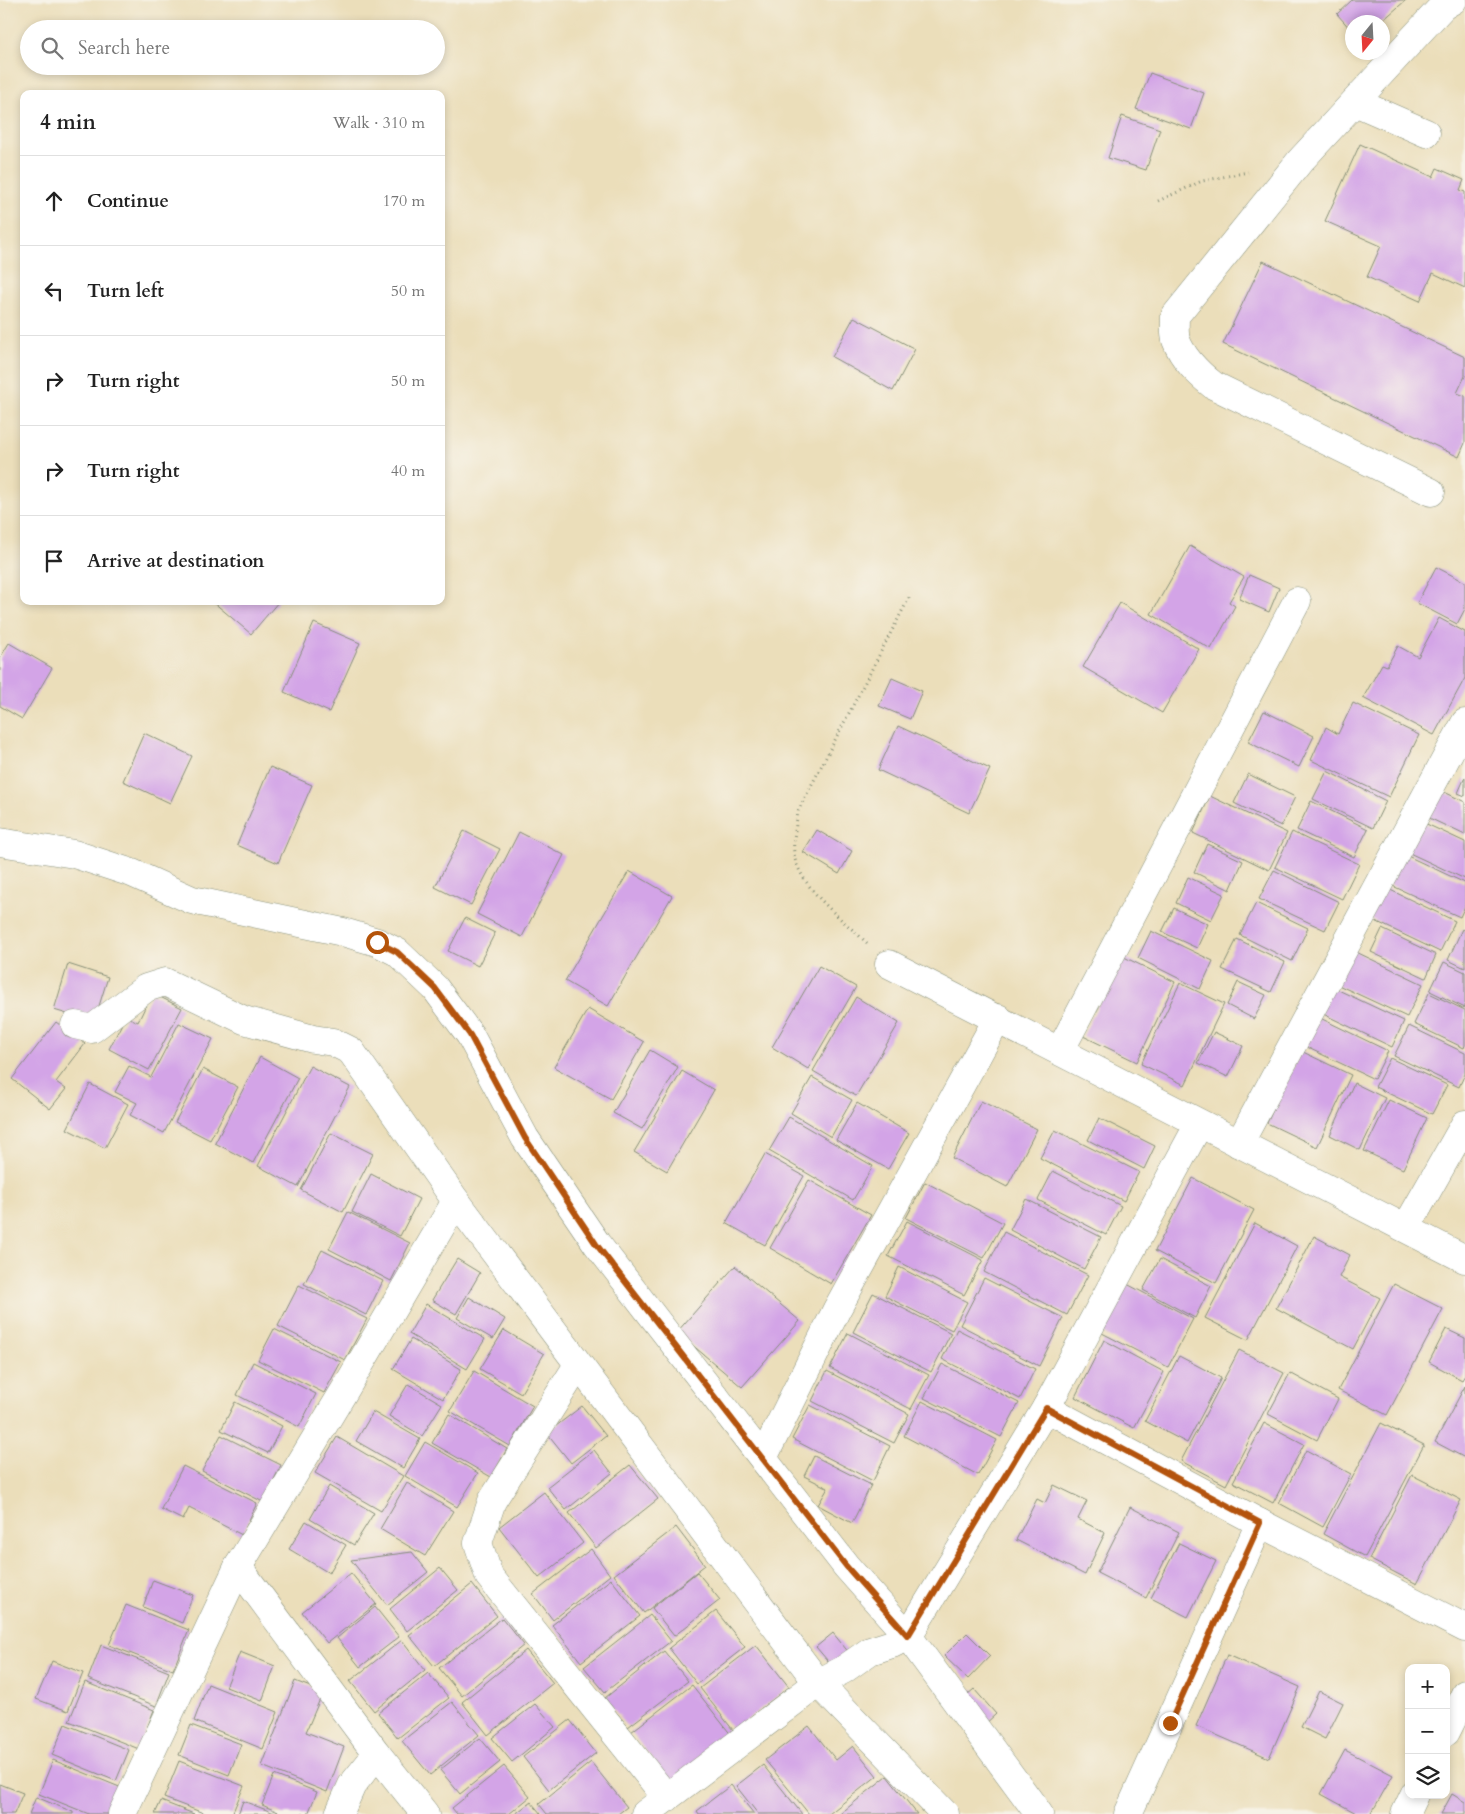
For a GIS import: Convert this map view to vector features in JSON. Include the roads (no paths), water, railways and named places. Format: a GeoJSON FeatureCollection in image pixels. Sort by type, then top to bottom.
{"type":"FeatureCollection","features":[{"type":"Feature","properties":{"kind":"street"},"geometry":{"type":"LineString","coordinates":[[1430,492],[1213,385],[1195,370],[1175,338],[1175,316],[1300,161],[1443,6],[1453,0]]}},
{"type":"Feature","properties":{"kind":"street"},"geometry":{"type":"LineString","coordinates":[[1355,102],[1426,133]]}},
{"type":"Feature","properties":{"kind":"street"},"geometry":{"type":"LineString","coordinates":[[1060,1051],[1297,600]]}},
{"type":"Feature","properties":{"kind":"street"},"geometry":{"type":"LineString","coordinates":[[1239,1144],[1465,723]]}},
{"type":"Feature","properties":{"kind":"street"},"geometry":{"type":"LineString","coordinates":[[0,842],[74,854],[132,873],[192,900],[343,932],[377,942],[397,952],[435,988],[470,1035],[525,1138],[596,1244],[846,1566],[908,1636],[1039,1814]]}},
{"type":"Feature","properties":{"kind":"street"},"geometry":{"type":"LineString","coordinates":[[889,964],[998,1018],[1199,1124],[1465,1259]]}},
{"type":"Feature","properties":{"kind":"street"},"geometry":{"type":"LineString","coordinates":[[75,1025],[92,1028],[146,988],[165,982],[244,1020],[313,1040],[333,1042],[351,1051],[456,1201],[818,1682],[945,1814]]}},
{"type":"Feature","properties":{"kind":"street"},"geometry":{"type":"LineString","coordinates":[[763,1458],[837,1309],[998,1018]]}},
{"type":"Feature","properties":{"kind":"street"},"geometry":{"type":"LineString","coordinates":[[645,1814],[818,1682],[843,1670],[870,1651],[892,1644],[908,1636],[1046,1408],[1199,1124]]}},
{"type":"Feature","properties":{"kind":"street"},"geometry":{"type":"LineString","coordinates":[[1406,1228],[1465,1124]]}},
{"type":"Feature","properties":{"kind":"street"},"geometry":{"type":"LineString","coordinates":[[122,1814],[238,1566],[456,1201]]}},
{"type":"Feature","properties":{"kind":"street"},"geometry":{"type":"LineString","coordinates":[[578,1365],[492,1500],[478,1543],[489,1576],[667,1798]]}},
{"type":"Feature","properties":{"kind":"street"},"geometry":{"type":"LineString","coordinates":[[1046,1408],[1260,1523],[1465,1628]]}},
{"type":"Feature","properties":{"kind":"street"},"geometry":{"type":"LineString","coordinates":[[1128,1814],[1260,1523]]}},
{"type":"Feature","properties":{"kind":"street"},"geometry":{"type":"LineString","coordinates":[[238,1566],[376,1754],[425,1814]]}},
{"type":"Feature","properties":{"kind":"street"},"geometry":{"type":"LineString","coordinates":[[1450,1724],[1465,1694]]}},
{"type":"Feature","properties":{"kind":"street"},"geometry":{"type":"LineString","coordinates":[[339,1814],[352,1785],[376,1754]]}},
{"type":"Feature","properties":{"kind":"street"},"geometry":{"type":"LineString","coordinates":[[1405,1814],[1412,1799]]}}]}
